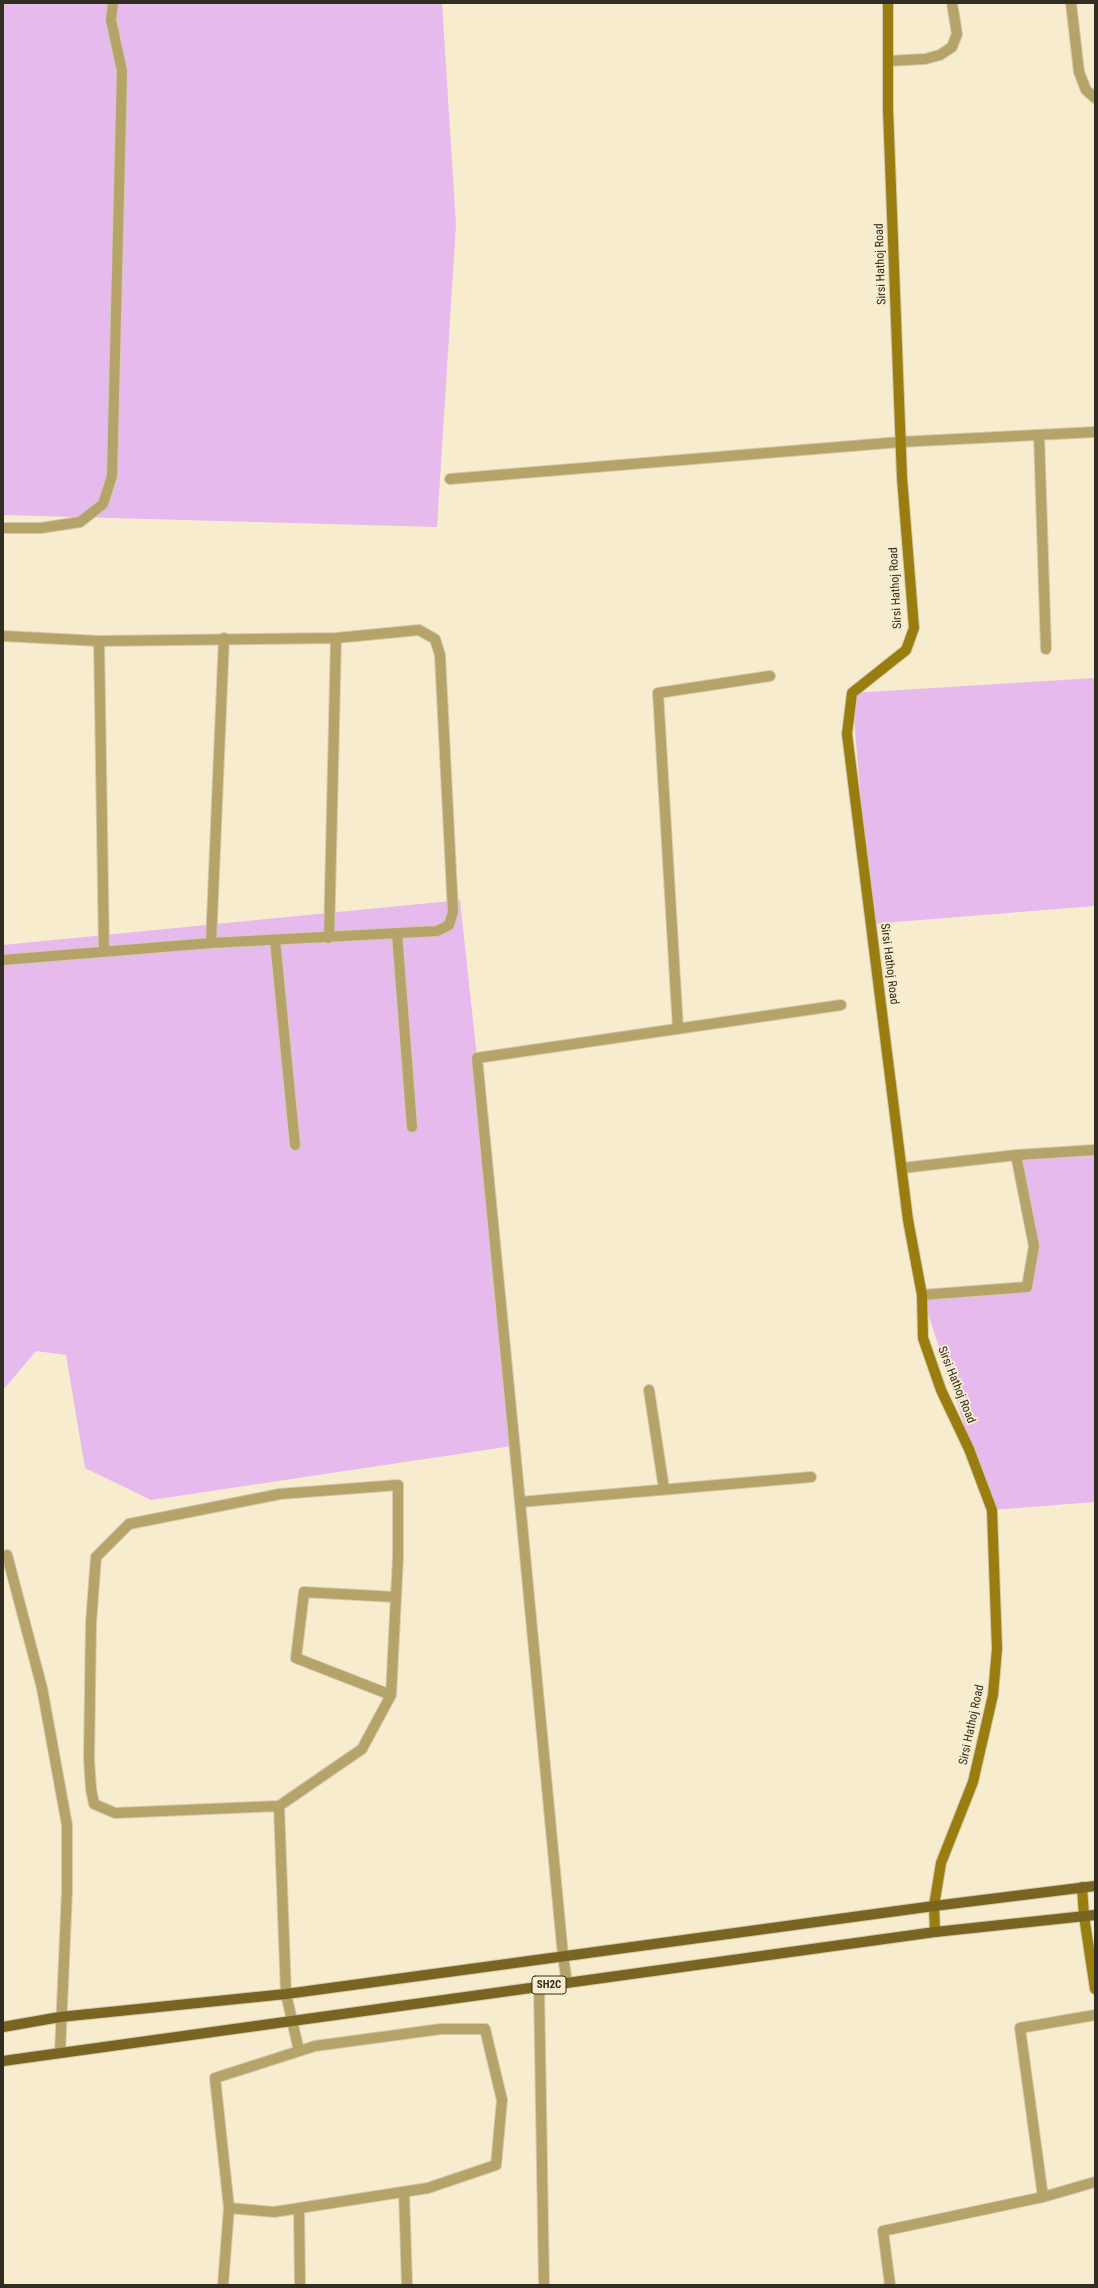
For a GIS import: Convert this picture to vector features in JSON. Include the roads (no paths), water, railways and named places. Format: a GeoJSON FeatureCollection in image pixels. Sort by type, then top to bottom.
{"type":"FeatureCollection","features":[{"type":"Feature","properties":{"kind":"main road","name":"SH2C"},"geometry":{"type":"LineString","coordinates":[[3,2027],[60,2017],[286,1994],[934,1906],[1095,1886]]}},
{"type":"Feature","properties":{"kind":"main road","name":"SH2C"},"geometry":{"type":"LineString","coordinates":[[3,2061],[935,1932],[1095,1915]]}},
{"type":"Feature","properties":{"kind":"street"},"geometry":{"type":"LineString","coordinates":[[3,528],[41,528],[80,522],[103,504],[112,476],[122,70],[111,20],[113,3]]}},
{"type":"Feature","properties":{"kind":"street","name":"Sirsi Hathoj Road"},"geometry":{"type":"LineString","coordinates":[[888,3],[888,61],[900,442],[914,628],[906,650],[852,694],[847,734],[908,1220],[922,1295],[923,1338],[942,1390],[970,1449],[992,1510],[997,1649],[993,1695],[973,1782],[941,1863],[934,1906],[935,1932]]}},
{"type":"Feature","properties":{"kind":"street"},"geometry":{"type":"LineString","coordinates":[[888,61],[925,59],[940,55],[952,47],[957,34],[952,3]]}},
{"type":"Feature","properties":{"kind":"street"},"geometry":{"type":"LineString","coordinates":[[1071,3],[1079,72],[1086,90],[1095,98]]}},
{"type":"Feature","properties":{"kind":"street"},"geometry":{"type":"LineString","coordinates":[[450,478],[900,442],[1095,432]]}},
{"type":"Feature","properties":{"kind":"street"},"geometry":{"type":"LineString","coordinates":[[1038,435],[1046,649]]}},
{"type":"Feature","properties":{"kind":"street"},"geometry":{"type":"LineString","coordinates":[[3,636],[99,641],[224,638],[336,638],[419,630],[435,639],[440,655],[453,912],[449,925],[437,932],[211,943],[3,960]]}},
{"type":"Feature","properties":{"kind":"street"},"geometry":{"type":"LineString","coordinates":[[211,943],[224,638]]}},
{"type":"Feature","properties":{"kind":"street"},"geometry":{"type":"LineString","coordinates":[[329,938],[336,638]]}},
{"type":"Feature","properties":{"kind":"street"},"geometry":{"type":"LineString","coordinates":[[99,641],[104,951]]}},
{"type":"Feature","properties":{"kind":"street"},"geometry":{"type":"LineString","coordinates":[[678,1029],[658,692],[770,676]]}},
{"type":"Feature","properties":{"kind":"street"},"geometry":{"type":"LineString","coordinates":[[397,934],[412,1127]]}},
{"type":"Feature","properties":{"kind":"street"},"geometry":{"type":"LineString","coordinates":[[275,940],[295,1145]]}},
{"type":"Feature","properties":{"kind":"street"},"geometry":{"type":"LineString","coordinates":[[567,1983],[563,1956],[477,1058],[841,1005]]}},
{"type":"Feature","properties":{"kind":"street"},"geometry":{"type":"LineString","coordinates":[[902,1168],[1016,1155],[1095,1150]]}},
{"type":"Feature","properties":{"kind":"street"},"geometry":{"type":"LineString","coordinates":[[922,1295],[1027,1286],[1034,1246],[1016,1155]]}},
{"type":"Feature","properties":{"kind":"street"},"geometry":{"type":"LineString","coordinates":[[649,1390],[664,1489]]}},
{"type":"Feature","properties":{"kind":"street"},"geometry":{"type":"LineString","coordinates":[[520,1502],[811,1477]]}},
{"type":"Feature","properties":{"kind":"street"},"geometry":{"type":"LineString","coordinates":[[398,1485],[391,1695],[362,1749],[279,1806],[114,1813],[94,1804],[91,1789],[89,1759],[91,1622],[96,1557],[129,1524],[280,1494],[398,1485]]}},
{"type":"Feature","properties":{"kind":"street"},"geometry":{"type":"LineString","coordinates":[[7,1555],[42,1688],[67,1824],[67,1891],[60,2017],[60,2053]]}},
{"type":"Feature","properties":{"kind":"street"},"geometry":{"type":"LineString","coordinates":[[391,1695],[296,1658],[304,1592],[395,1597]]}},
{"type":"Feature","properties":{"kind":"street"},"geometry":{"type":"LineString","coordinates":[[279,1806],[286,1994],[299,2051]]}},
{"type":"Feature","properties":{"kind":"street"},"geometry":{"type":"LineString","coordinates":[[1082,1888],[1084,1916],[1095,1989]]}},
{"type":"Feature","properties":{"kind":"street"},"geometry":{"type":"LineString","coordinates":[[539,1987],[544,2285]]}},
{"type":"Feature","properties":{"kind":"street"},"geometry":{"type":"LineString","coordinates":[[1043,2197],[1020,2028],[1095,2015]]}},
{"type":"Feature","properties":{"kind":"street"},"geometry":{"type":"LineString","coordinates":[[223,2285],[229,2208],[215,2078],[315,2046],[441,2029],[485,2030],[502,2100],[496,2165],[428,2188],[404,2192],[274,2212],[229,2208]]}},
{"type":"Feature","properties":{"kind":"street"},"geometry":{"type":"LineString","coordinates":[[890,2285],[883,2231],[1043,2197],[1095,2182]]}},
{"type":"Feature","properties":{"kind":"street"},"geometry":{"type":"LineString","coordinates":[[404,2192],[407,2285]]}},
{"type":"Feature","properties":{"kind":"street"},"geometry":{"type":"LineString","coordinates":[[299,2208],[300,2285]]}}]}
